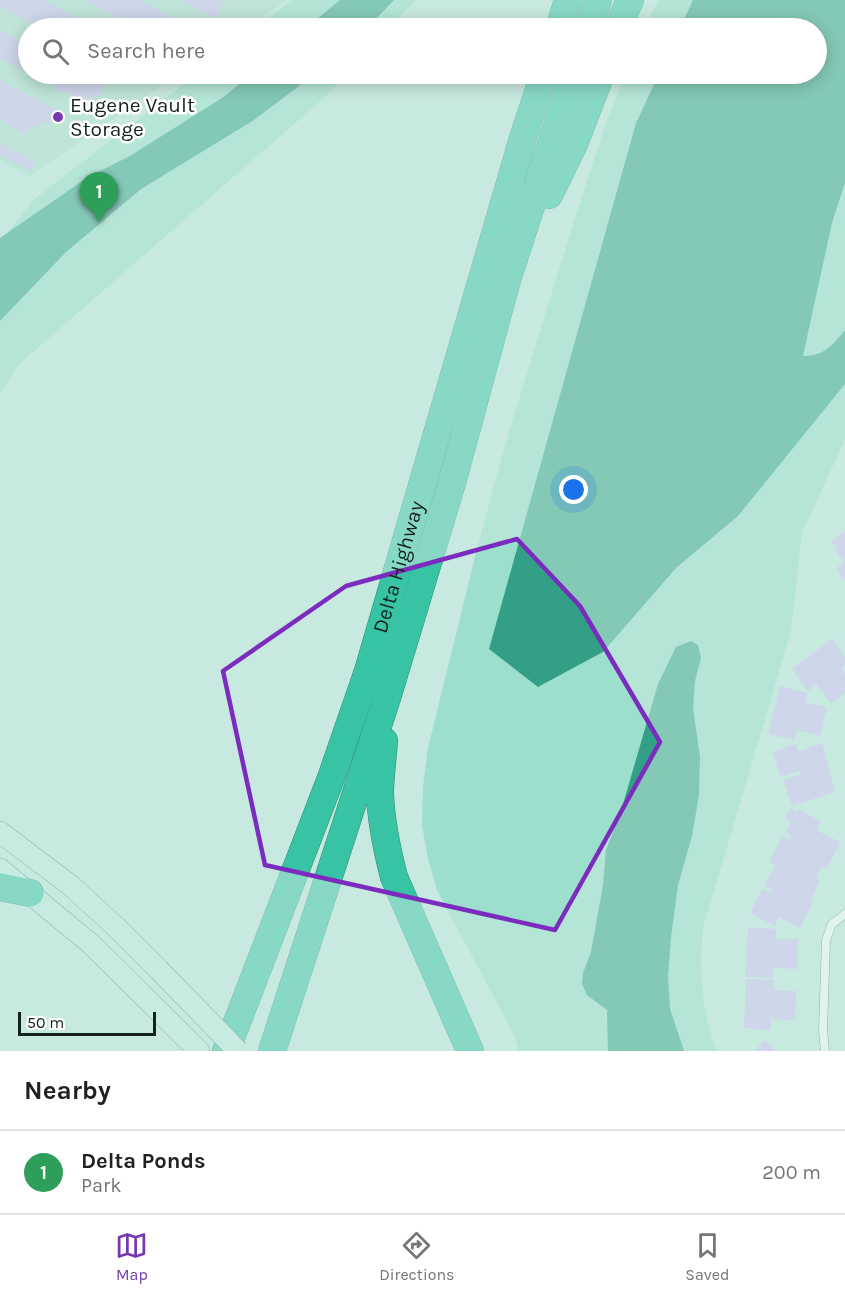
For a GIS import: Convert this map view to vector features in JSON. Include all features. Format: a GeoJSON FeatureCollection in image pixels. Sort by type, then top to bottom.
{"type":"FeatureCollection","features":[{"type":"Feature","properties":{"kind":"highway"},"geometry":{"type":"LineString","coordinates":[[562,18],[568,0]]}},
{"type":"Feature","properties":{"kind":"highway"},"geometry":{"type":"LineString","coordinates":[[592,18],[598,0]]}},
{"type":"Feature","properties":{"kind":"highway"},"geometry":{"type":"LineString","coordinates":[[622,18],[630,0]]}},
{"type":"Feature","properties":{"kind":"highway","name":"Delta Highway"},"geometry":{"type":"LineString","coordinates":[[226,1051],[331,778],[368,671],[541,84]]}},
{"type":"Feature","properties":{"kind":"highway","name":"Delta Highway"},"geometry":{"type":"LineString","coordinates":[[272,1051],[387,698],[452,483],[507,280],[571,84]]}},
{"type":"Feature","properties":{"kind":"highway"},"geometry":{"type":"LineString","coordinates":[[507,280],[574,144],[597,84]]}},
{"type":"Feature","properties":{"kind":"highway"},"geometry":{"type":"LineString","coordinates":[[387,698],[380,790],[387,851],[394,877],[470,1051]]}},
{"type":"Feature","properties":{"kind":"highway"},"geometry":{"type":"LineString","coordinates":[[0,887],[30,893]]}},
{"type":"Feature","properties":{"kind":"main road"},"geometry":{"type":"LineString","coordinates":[[0,832],[70,885],[159,970],[238,1051]]}},
{"type":"Feature","properties":{"kind":"main road"},"geometry":{"type":"LineString","coordinates":[[0,869],[91,944],[199,1051]]}},
{"type":"Feature","properties":{"kind":"lane"},"geometry":{"type":"LineString","coordinates":[[825,1051],[823,1030],[826,940],[832,924],[845,914]]}},
{"type":"Feature","properties":{"kind":"highlighted area"},"geometry":{"type":"Polygon","coordinates":[[[517,539],[580,606],[660,742],[555,930],[265,865],[223,671],[346,586],[517,539]]]}},
{"type":"Feature","properties":{"kind":"shaded area","name":"Eugene Vault Storage"},"geometry":{"type":"Polygon","coordinates":[[[0,0],[287,0],[260,18],[18,18],[18,84],[164,84],[30,176],[0,160],[0,0]]]}},
{"type":"Feature","properties":{"kind":"shaded area"},"geometry":{"type":"Polygon","coordinates":[[[292,0],[416,0],[399,18],[269,18],[292,0]]]}},
{"type":"Feature","properties":{"kind":"shaded area"},"geometry":{"type":"Polygon","coordinates":[[[340,0],[394,0],[377,18],[318,18],[340,0]]]}},
{"type":"Feature","properties":{"kind":"shaded area"},"geometry":{"type":"Polygon","coordinates":[[[658,0],[693,0],[685,18],[650,18],[658,0]]]}},
{"type":"Feature","properties":{"kind":"shaded area"},"geometry":{"type":"Polygon","coordinates":[[[693,0],[845,0],[845,183],[832,223],[803,356],[817,354],[827,349],[845,330],[845,384],[738,516],[677,567],[603,652],[538,687],[489,649],[636,123],[654,84],[827,84],[827,18],[685,18],[693,0]]]}},
{"type":"Feature","properties":{"kind":"shaded area"},"geometry":{"type":"Polygon","coordinates":[[[184,84],[337,84],[18,365],[0,394],[0,243],[32,201],[184,84]]]}},
{"type":"Feature","properties":{"kind":"shaded area"},"geometry":{"type":"Polygon","coordinates":[[[240,84],[302,84],[254,120],[141,189],[66,252],[0,321],[0,238],[88,177],[130,156],[222,98],[240,84]]]}},
{"type":"Feature","properties":{"kind":"shaded area"},"geometry":{"type":"Polygon","coordinates":[[[622,84],[654,84],[636,123],[538,687],[603,652],[677,567],[738,516],[845,384],[845,440],[802,532],[791,631],[703,928],[702,990],[704,1006],[717,1051],[519,1051],[514,1035],[437,890],[422,825],[423,787],[428,748],[478,545],[509,431],[607,120],[622,84]]]}},
{"type":"Feature","properties":{"kind":"shaded area"},"geometry":{"type":"Polygon","coordinates":[[[845,183],[845,330],[827,349],[803,357],[832,223],[845,183]]]}},
{"type":"Feature","properties":{"kind":"shaded area"},"geometry":{"type":"Polygon","coordinates":[[[691,641],[698,645],[701,658],[695,681],[693,708],[700,757],[699,795],[692,836],[678,885],[668,976],[670,1009],[684,1051],[608,1051],[607,1010],[587,995],[582,984],[583,973],[591,952],[603,885],[606,850],[621,811],[658,684],[676,647],[691,641]]]}},
{"type":"Feature","properties":{"kind":"building"},"geometry":{"type":"Polygon","coordinates":[[[0,0],[44,0],[79,18],[21,18],[0,7],[0,0]]]}},
{"type":"Feature","properties":{"kind":"building"},"geometry":{"type":"Polygon","coordinates":[[[83,0],[140,0],[175,18],[118,18],[83,0]]]}},
{"type":"Feature","properties":{"kind":"building"},"geometry":{"type":"Polygon","coordinates":[[[179,0],[219,0],[224,3],[216,18],[179,0]]]}},
{"type":"Feature","properties":{"kind":"building"},"geometry":{"type":"Polygon","coordinates":[[[0,30],[18,40],[18,68],[0,59],[0,30]]]}},
{"type":"Feature","properties":{"kind":"building"},"geometry":{"type":"Polygon","coordinates":[[[0,80],[57,110],[49,125],[41,121],[37,128],[31,125],[26,134],[0,120],[0,80]]]}},
{"type":"Feature","properties":{"kind":"building"},"geometry":{"type":"Polygon","coordinates":[[[48,84],[104,85],[96,100],[89,96],[85,103],[48,84]]]}},
{"type":"Feature","properties":{"kind":"building"},"geometry":{"type":"Polygon","coordinates":[[[0,143],[35,162],[30,171],[0,155],[0,143]]]}},
{"type":"Feature","properties":{"kind":"building"},"geometry":{"type":"Polygon","coordinates":[[[845,530],[845,580],[836,569],[844,561],[831,542],[845,530]]]}},
{"type":"Feature","properties":{"kind":"building"},"geometry":{"type":"Polygon","coordinates":[[[832,639],[845,657],[845,665],[841,668],[845,674],[845,693],[831,703],[816,684],[808,691],[792,669],[832,639]]]}},
{"type":"Feature","properties":{"kind":"building"},"geometry":{"type":"Polygon","coordinates":[[[780,686],[807,693],[805,702],[827,707],[820,736],[797,730],[794,740],[768,734],[780,686]]]}},
{"type":"Feature","properties":{"kind":"building"},"geometry":{"type":"Polygon","coordinates":[[[822,743],[835,792],[792,806],[783,780],[801,774],[800,771],[781,777],[772,752],[796,744],[798,751],[822,743]]]}},
{"type":"Feature","properties":{"kind":"building"},"geometry":{"type":"Polygon","coordinates":[[[790,808],[797,812],[798,809],[821,821],[816,830],[840,842],[827,869],[822,866],[816,878],[820,880],[810,901],[813,902],[800,928],[779,917],[775,926],[750,913],[762,889],[770,893],[772,890],[764,886],[775,865],[769,862],[782,836],[790,840],[792,836],[786,832],[791,821],[785,818],[790,808]]]}},
{"type":"Feature","properties":{"kind":"building"},"geometry":{"type":"Polygon","coordinates":[[[748,927],[776,929],[775,939],[798,939],[797,969],[773,968],[772,978],[745,977],[748,927]]]}},
{"type":"Feature","properties":{"kind":"building"},"geometry":{"type":"Polygon","coordinates":[[[746,979],[774,980],[774,990],[796,991],[795,1020],[771,1019],[771,1030],[744,1028],[746,979]]]}},
{"type":"Feature","properties":{"kind":"building"},"geometry":{"type":"Polygon","coordinates":[[[765,1040],[776,1051],[754,1051],[765,1040]]]}},
{"type":"Feature","properties":{"kind":"place","name":"Eugene Vault Storage"},"geometry":{"type":"Point","coordinates":[58,117]}},
{"type":"Feature","properties":{"kind":"place","name":"Delta Ponds"},"geometry":{"type":"Point","coordinates":[99,222]}}]}
